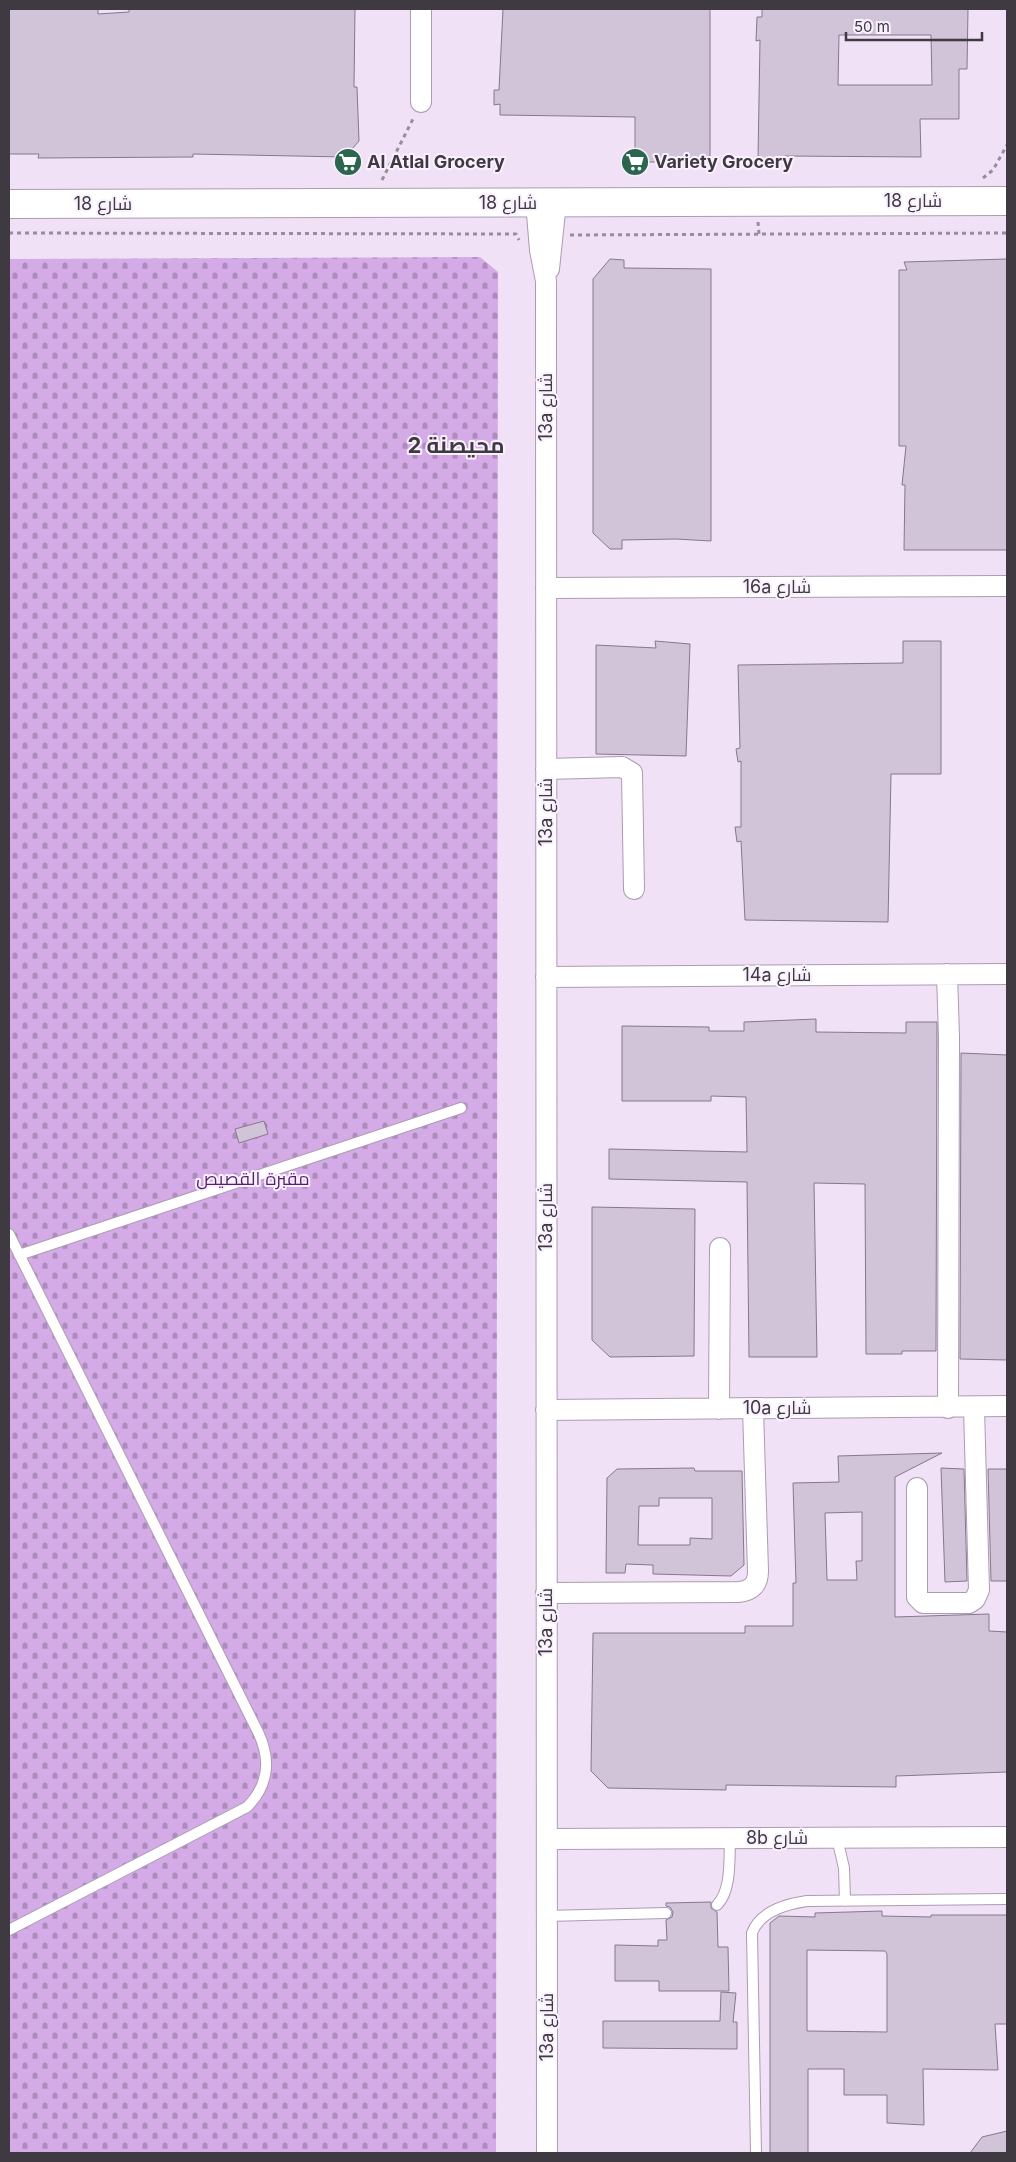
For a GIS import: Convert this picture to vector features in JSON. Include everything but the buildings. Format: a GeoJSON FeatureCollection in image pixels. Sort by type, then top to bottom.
{"type":"FeatureCollection","features":[{"type":"Feature","properties":{"kind":"street"},"geometry":{"type":"LineString","coordinates":[[421,9],[421,102]]}},
{"type":"Feature","properties":{"kind":"street","name":"شارع 18"},"geometry":{"type":"LineString","coordinates":[[9,204],[1007,201]]}},
{"type":"Feature","properties":{"kind":"street","name":"13a شارع"},"geometry":{"type":"LineString","coordinates":[[546,202],[548,272],[546,588],[547,2153]]}},
{"type":"Feature","properties":{"kind":"street","name":"16a شارع"},"geometry":{"type":"LineString","coordinates":[[546,588],[1007,586]]}},
{"type":"Feature","properties":{"kind":"street"},"geometry":{"type":"LineString","coordinates":[[546,769],[622,767],[632,773],[634,889]]}},
{"type":"Feature","properties":{"kind":"street"},"geometry":{"type":"LineString","coordinates":[[947,974],[949,1037],[948,1408]]}},
{"type":"Feature","properties":{"kind":"street","name":"14a شارع"},"geometry":{"type":"LineString","coordinates":[[546,977],[1007,974]]}},
{"type":"Feature","properties":{"kind":"street"},"geometry":{"type":"LineString","coordinates":[[719,1409],[720,1248]]}},
{"type":"Feature","properties":{"kind":"street","name":"10a شارع"},"geometry":{"type":"LineString","coordinates":[[546,1410],[974,1408],[1007,1406]]}},
{"type":"Feature","properties":{"kind":"street"},"geometry":{"type":"LineString","coordinates":[[917,1488],[917,1597],[927,1603],[969,1603],[980,1590],[974,1408]]}},
{"type":"Feature","properties":{"kind":"street"},"geometry":{"type":"LineString","coordinates":[[546,1592],[738,1592],[751,1589],[756,1584],[758,1571],[752,1409]]}},
{"type":"Feature","properties":{"kind":"street","name":"8b شارع"},"geometry":{"type":"LineString","coordinates":[[547,1839],[1007,1837]]}},
{"type":"Feature","properties":{"kind":"lane"},"geometry":{"type":"LineString","coordinates":[[19,1255],[461,1108]]}},
{"type":"Feature","properties":{"kind":"lane"},"geometry":{"type":"LineString","coordinates":[[9,1234],[260,1737],[266,1763],[264,1782],[260,1791],[247,1807],[9,1930]]}},
{"type":"Feature","properties":{"kind":"lane"},"geometry":{"type":"LineString","coordinates":[[717,1905],[722,1900],[726,1888],[730,1838]]}},
{"type":"Feature","properties":{"kind":"lane"},"geometry":{"type":"LineString","coordinates":[[837,1838],[844,1868],[844,1901]]}},
{"type":"Feature","properties":{"kind":"lane"},"geometry":{"type":"LineString","coordinates":[[756,2153],[752,1933],[762,1917],[784,1906],[807,1901],[1007,1900]]}},
{"type":"Feature","properties":{"kind":"lane"},"geometry":{"type":"LineString","coordinates":[[546,1916],[666,1913]]}},
{"type":"Feature","properties":{"kind":"path"},"geometry":{"type":"LineString","coordinates":[[382,181],[421,102]]}},
{"type":"Feature","properties":{"kind":"path"},"geometry":{"type":"LineString","coordinates":[[9,233],[516,234],[520,241]]}},
{"type":"Feature","properties":{"kind":"path"},"geometry":{"type":"LineString","coordinates":[[548,272],[558,263],[568,235],[1007,233]]}},
{"type":"Feature","properties":{"kind":"green space","name":"مقبرة القصيص"},"geometry":{"type":"Polygon","coordinates":[[[480,257],[498,272],[496,2153],[9,2153],[9,259],[480,257]]]}},
{"type":"Feature","properties":{"kind":"place","name":"Al Atlal Grocery"},"geometry":{"type":"Point","coordinates":[348,162]}},
{"type":"Feature","properties":{"kind":"place","name":"Variety Grocery"},"geometry":{"type":"Point","coordinates":[635,162]}},
{"type":"Feature","properties":{"kind":"district","name":"محيصنة 2"},"geometry":{"type":"Point","coordinates":[456,445]}}]}
